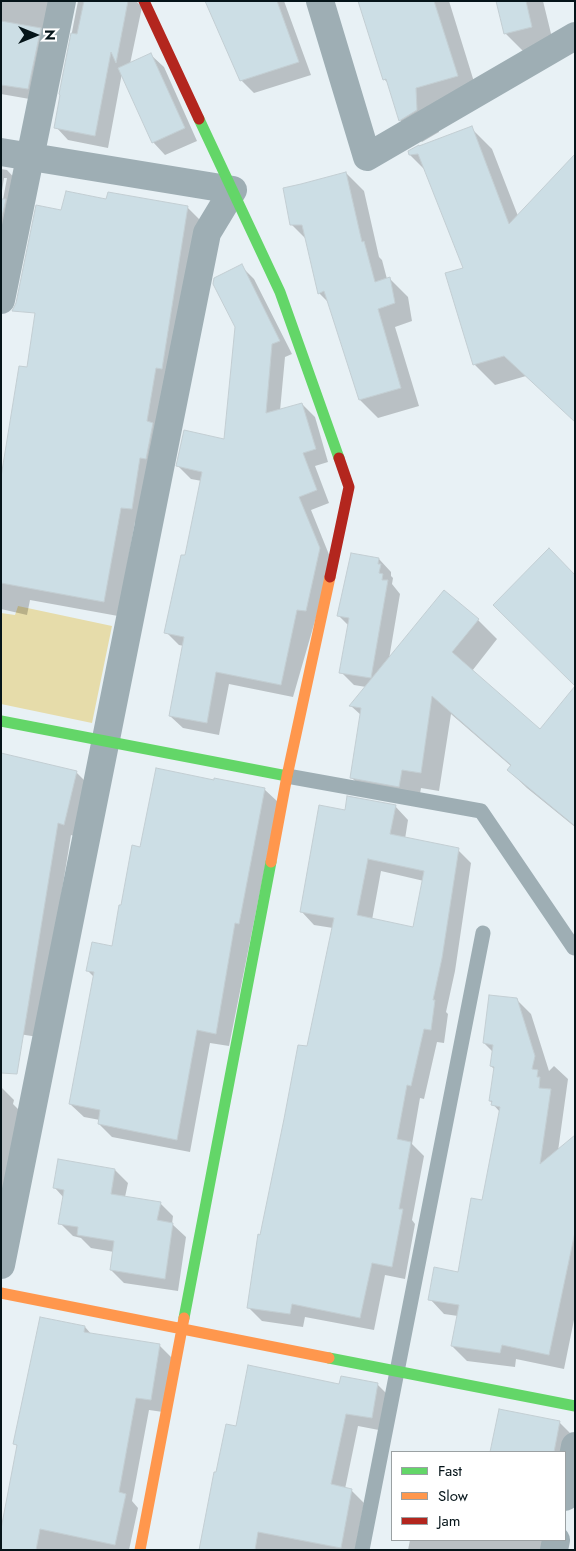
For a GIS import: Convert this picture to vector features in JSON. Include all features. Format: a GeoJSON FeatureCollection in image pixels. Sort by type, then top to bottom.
{"type":"FeatureCollection","features":[{"type":"Feature","properties":{"kind":"street"},"geometry":{"type":"LineString","coordinates":[[1,300],[62,1]]}},
{"type":"Feature","properties":{"kind":"street"},"geometry":{"type":"LineString","coordinates":[[140,1550],[287,776],[349,487],[280,292],[234,190],[144,1]]}},
{"type":"Feature","properties":{"kind":"street"},"geometry":{"type":"LineString","coordinates":[[320,1],[368,157],[575,36]]}},
{"type":"Feature","properties":{"kind":"street"},"geometry":{"type":"LineString","coordinates":[[1,152],[234,190]]}},
{"type":"Feature","properties":{"kind":"street"},"geometry":{"type":"LineString","coordinates":[[1,1265],[207,233],[234,190]]}},
{"type":"Feature","properties":{"kind":"street"},"geometry":{"type":"LineString","coordinates":[[1,721],[287,776]]}},
{"type":"Feature","properties":{"kind":"street"},"geometry":{"type":"LineString","coordinates":[[1,1293],[575,1406]]}},
{"type":"Feature","properties":{"kind":"street"},"geometry":{"type":"LineString","coordinates":[[566,1492],[575,1446]]}},
{"type":"Feature","properties":{"kind":"lane"},"geometry":{"type":"LineString","coordinates":[[287,776],[481,811],[574,948]]}},
{"type":"Feature","properties":{"kind":"lane"},"geometry":{"type":"LineString","coordinates":[[362,1550],[483,934]]}},
{"type":"Feature","properties":{"kind":"shaded area"},"geometry":{"type":"Polygon","coordinates":[[[18,606],[112,626],[92,723],[1,704],[1,613],[15,615],[18,606]]]}},
{"type":"Feature","properties":{"kind":"building"},"geometry":{"type":"Polygon","coordinates":[[[84,1],[128,1],[116,63],[111,52],[95,136],[54,128],[71,33],[77,34],[84,1]]]}},
{"type":"Feature","properties":{"kind":"building"},"geometry":{"type":"Polygon","coordinates":[[[205,1],[277,1],[299,62],[240,81],[205,1]]]}},
{"type":"Feature","properties":{"kind":"building"},"geometry":{"type":"Polygon","coordinates":[[[358,1],[434,1],[458,76],[416,88],[417,110],[399,121],[386,79],[383,80],[358,1]]]}},
{"type":"Feature","properties":{"kind":"building"},"geometry":{"type":"Polygon","coordinates":[[[496,1],[526,1],[532,27],[504,34],[496,1]]]}},
{"type":"Feature","properties":{"kind":"building"},"geometry":{"type":"Polygon","coordinates":[[[1,21],[41,28],[28,89],[1,85],[1,21]]]}},
{"type":"Feature","properties":{"kind":"building"},"geometry":{"type":"Polygon","coordinates":[[[151,53],[185,128],[152,143],[118,68],[151,53]]]}},
{"type":"Feature","properties":{"kind":"building"},"geometry":{"type":"Polygon","coordinates":[[[472,126],[509,224],[575,154],[575,422],[504,356],[473,365],[445,273],[463,268],[418,154],[409,155],[408,151],[419,145],[472,126]]]}},
{"type":"Feature","properties":{"kind":"building"},"geometry":{"type":"Polygon","coordinates":[[[346,172],[362,242],[364,241],[375,282],[390,277],[395,303],[378,309],[401,388],[359,400],[324,291],[318,294],[302,225],[290,225],[283,188],[346,172]]]}},
{"type":"Feature","properties":{"kind":"building"},"geometry":{"type":"Polygon","coordinates":[[[66,191],[106,199],[108,192],[188,206],[162,369],[156,368],[147,421],[153,423],[146,459],[140,458],[132,509],[121,508],[104,602],[1,583],[1,477],[19,366],[27,367],[35,313],[12,311],[16,303],[36,205],[61,210],[66,191]]]}},
{"type":"Feature","properties":{"kind":"building"},"geometry":{"type":"Polygon","coordinates":[[[1,199],[6,199],[1,221],[1,199]]]}},
{"type":"Feature","properties":{"kind":"building"},"geometry":{"type":"Polygon","coordinates":[[[242,264],[280,341],[272,344],[266,413],[302,403],[316,449],[303,453],[317,490],[299,497],[320,548],[306,611],[297,610],[281,685],[216,672],[207,723],[169,716],[184,637],[164,633],[181,555],[185,555],[202,472],[176,466],[184,430],[224,439],[235,327],[213,284],[214,278],[242,264]]]}},
{"type":"Feature","properties":{"kind":"building"},"geometry":{"type":"Polygon","coordinates":[[[549,548],[575,575],[575,686],[493,605],[549,548]]]}},
{"type":"Feature","properties":{"kind":"building"},"geometry":{"type":"Polygon","coordinates":[[[351,553],[379,558],[378,564],[381,564],[379,573],[383,574],[382,580],[388,580],[371,678],[339,673],[349,618],[337,616],[351,553]]]}},
{"type":"Feature","properties":{"kind":"building"},"geometry":{"type":"Polygon","coordinates":[[[444,590],[479,619],[452,652],[540,729],[575,686],[575,826],[507,770],[511,765],[432,696],[421,773],[402,770],[399,787],[350,778],[361,708],[349,706],[444,590]]]}},
{"type":"Feature","properties":{"kind":"building"},"geometry":{"type":"Polygon","coordinates":[[[1,753],[77,771],[64,825],[58,823],[17,1074],[1,1073],[1,753]]]}},
{"type":"Feature","properties":{"kind":"building"},"geometry":{"type":"Polygon","coordinates":[[[156,768],[265,788],[239,924],[235,923],[216,1034],[197,1030],[177,1140],[98,1124],[100,1110],[69,1104],[94,972],[86,971],[92,942],[112,946],[132,845],[140,847],[156,768]]]}},
{"type":"Feature","properties":{"kind":"building"},"geometry":{"type":"Polygon","coordinates":[[[347,796],[396,805],[390,834],[459,848],[442,958],[433,1000],[435,1000],[431,1030],[424,1029],[411,1086],[407,1085],[397,1139],[411,1142],[399,1209],[403,1209],[392,1267],[372,1263],[360,1318],[292,1304],[290,1314],[247,1308],[258,1234],[260,1235],[298,1045],[307,1046],[334,918],[300,912],[319,805],[345,810],[347,796]],[[368,859],[357,915],[413,927],[424,871],[368,859]]]}},
{"type":"Feature","properties":{"kind":"building"},"geometry":{"type":"Polygon","coordinates":[[[489,995],[517,998],[535,1056],[532,1069],[538,1070],[537,1077],[540,1077],[539,1088],[551,1089],[540,1164],[575,1135],[575,1232],[549,1355],[502,1345],[500,1353],[451,1346],[459,1305],[428,1300],[434,1267],[458,1272],[471,1198],[482,1200],[500,1107],[491,1105],[492,1101],[489,1101],[494,1067],[490,1066],[493,1045],[483,1043],[489,995]]]}},
{"type":"Feature","properties":{"kind":"building"},"geometry":{"type":"Polygon","coordinates":[[[58,1159],[115,1169],[111,1194],[161,1202],[157,1220],[173,1223],[165,1279],[110,1270],[114,1241],[77,1235],[78,1227],[58,1224],[64,1190],[53,1188],[58,1159]]]}},
{"type":"Feature","properties":{"kind":"building"},"geometry":{"type":"Polygon","coordinates":[[[40,1317],[85,1326],[84,1332],[160,1344],[151,1400],[136,1398],[119,1492],[126,1494],[115,1545],[40,1529],[36,1550],[1,1550],[1,1529],[17,1445],[13,1444],[40,1317]]]}},
{"type":"Feature","properties":{"kind":"building"},"geometry":{"type":"Polygon","coordinates":[[[248,1365],[339,1384],[341,1376],[378,1383],[372,1418],[346,1414],[331,1484],[352,1489],[341,1548],[258,1532],[255,1550],[199,1550],[214,1472],[216,1472],[226,1424],[236,1426],[248,1365]]]}},
{"type":"Feature","properties":{"kind":"building"},"geometry":{"type":"Polygon","coordinates":[[[499,1409],[560,1421],[554,1451],[490,1451],[499,1409]]]}},
{"type":"Feature","properties":{"kind":"traffic: fast"},"geometry":{"type":"LineString","coordinates":[[199,119],[280,292],[339,458]]}},
{"type":"Feature","properties":{"kind":"traffic: fast"},"geometry":{"type":"LineString","coordinates":[[1,721],[287,776]]}},
{"type":"Feature","properties":{"kind":"traffic: fast"},"geometry":{"type":"LineString","coordinates":[[184,1318],[271,862]]}},
{"type":"Feature","properties":{"kind":"traffic: fast"},"geometry":{"type":"LineString","coordinates":[[329,1358],[575,1406]]}},
{"type":"Feature","properties":{"kind":"traffic: slow"},"geometry":{"type":"LineString","coordinates":[[271,862],[287,776],[330,577]]}},
{"type":"Feature","properties":{"kind":"traffic: slow"},"geometry":{"type":"LineString","coordinates":[[1,1293],[329,1358]]}},
{"type":"Feature","properties":{"kind":"traffic: slow"},"geometry":{"type":"LineString","coordinates":[[140,1550],[184,1318]]}},
{"type":"Feature","properties":{"kind":"traffic: jam"},"geometry":{"type":"LineString","coordinates":[[144,1],[199,119]]}},
{"type":"Feature","properties":{"kind":"traffic: jam"},"geometry":{"type":"LineString","coordinates":[[330,577],[349,487],[339,458]]}}]}
